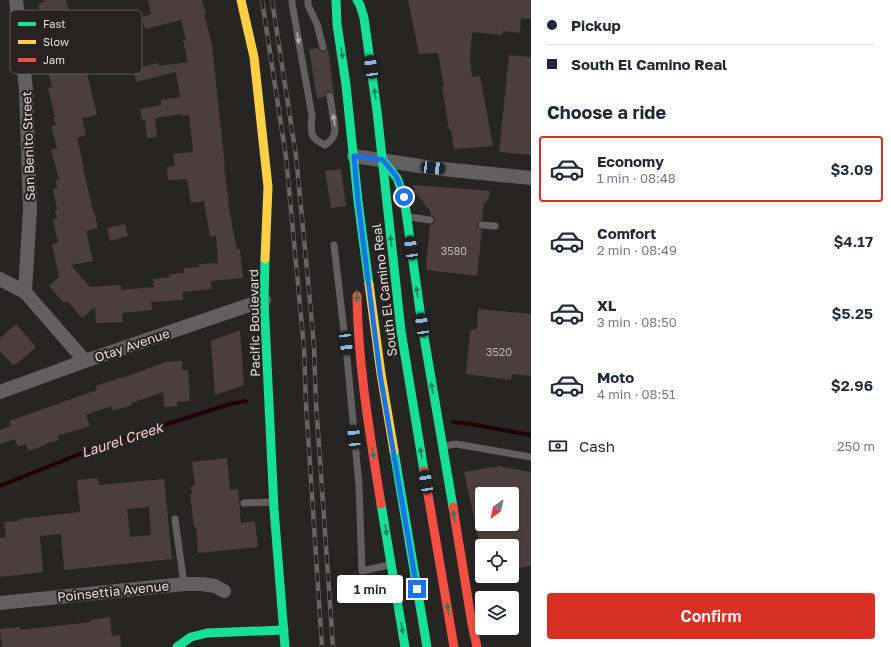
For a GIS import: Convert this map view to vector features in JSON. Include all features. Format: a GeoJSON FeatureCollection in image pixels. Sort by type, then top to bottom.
{"type":"FeatureCollection","features":[{"type":"Feature","properties":{"kind":"main road","name":"Pacific Boulevard"},"geometry":{"type":"LineString","coordinates":[[241,0],[254,58],[268,187],[264,300],[274,502],[285,647]]}},
{"type":"Feature","properties":{"kind":"main road","name":"South El Camino Real"},"geometry":{"type":"LineString","coordinates":[[336,0],[337,24],[346,85],[358,201],[380,374],[427,647]]}},
{"type":"Feature","properties":{"kind":"main road","name":"South El Camino Real"},"geometry":{"type":"LineString","coordinates":[[357,0],[364,18],[377,111],[401,331],[454,647]]}},
{"type":"Feature","properties":{"kind":"main road"},"geometry":{"type":"LineString","coordinates":[[383,160],[396,176],[404,197],[422,325],[470,616],[477,647]]}},
{"type":"Feature","properties":{"kind":"main road"},"geometry":{"type":"LineString","coordinates":[[357,265],[358,201]]}},
{"type":"Feature","properties":{"kind":"main road"},"geometry":{"type":"LineString","coordinates":[[357,289],[359,336],[365,392],[377,478],[405,647]]}},
{"type":"Feature","properties":{"kind":"main road"},"geometry":{"type":"LineString","coordinates":[[177,647],[191,637],[208,633],[284,630]]}},
{"type":"Feature","properties":{"kind":"main road"},"geometry":{"type":"LineString","coordinates":[[230,632],[242,639]]}},
{"type":"Feature","properties":{"kind":"street","name":"San Benito Street"},"geometry":{"type":"LineString","coordinates":[[16,0],[17,10]]}},
{"type":"Feature","properties":{"kind":"street","name":"San Benito Street"},"geometry":{"type":"LineString","coordinates":[[24,74],[30,201],[25,292]]}},
{"type":"Feature","properties":{"kind":"street"},"geometry":{"type":"LineString","coordinates":[[354,156],[433,168],[531,178]]}},
{"type":"Feature","properties":{"kind":"street"},"geometry":{"type":"LineString","coordinates":[[0,279],[25,292],[85,361]]}},
{"type":"Feature","properties":{"kind":"street","name":"Otay Avenue"},"geometry":{"type":"LineString","coordinates":[[0,392],[85,361],[264,300]]}},
{"type":"Feature","properties":{"kind":"street","name":"Poinsettia Avenue"},"geometry":{"type":"LineString","coordinates":[[0,603],[184,584],[215,586],[224,591]]}},
{"type":"Feature","properties":{"kind":"lane"},"geometry":{"type":"LineString","coordinates":[[292,0],[312,116],[311,134],[316,140],[325,145],[331,141],[335,135],[330,96]]}},
{"type":"Feature","properties":{"kind":"lane"},"geometry":{"type":"LineString","coordinates":[[308,0],[308,4],[317,24],[322,47]]}},
{"type":"Feature","properties":{"kind":"lane"},"geometry":{"type":"LineString","coordinates":[[406,217],[430,220]]}},
{"type":"Feature","properties":{"kind":"lane"},"geometry":{"type":"LineString","coordinates":[[482,225],[495,226]]}},
{"type":"Feature","properties":{"kind":"lane"},"geometry":{"type":"LineString","coordinates":[[334,245],[347,357],[359,485],[362,571],[391,565]]}},
{"type":"Feature","properties":{"kind":"lane"},"geometry":{"type":"LineString","coordinates":[[442,446],[456,444],[531,457]]}},
{"type":"Feature","properties":{"kind":"lane"},"geometry":{"type":"LineString","coordinates":[[244,503],[274,502]]}},
{"type":"Feature","properties":{"kind":"lane"},"geometry":{"type":"LineString","coordinates":[[175,519],[184,584]]}},
{"type":"Feature","properties":{"kind":"building"},"geometry":{"type":"Polygon","coordinates":[[[43,0],[66,0],[69,10],[40,10],[38,4],[44,2],[43,0]]]}},
{"type":"Feature","properties":{"kind":"building"},"geometry":{"type":"Polygon","coordinates":[[[148,0],[202,0],[212,45],[228,204],[237,250],[240,249],[243,278],[211,281],[212,289],[182,292],[183,300],[151,302],[152,310],[122,313],[123,322],[96,323],[95,307],[82,318],[67,301],[64,303],[49,286],[59,277],[52,244],[58,243],[53,220],[57,219],[55,211],[57,210],[53,189],[57,188],[56,180],[59,179],[51,150],[57,148],[51,126],[56,125],[53,117],[55,117],[48,88],[52,87],[48,74],[87,74],[97,115],[82,118],[86,135],[77,138],[98,228],[86,231],[93,261],[71,265],[90,287],[121,285],[121,290],[154,287],[153,279],[170,277],[170,274],[184,273],[184,268],[199,267],[199,264],[218,263],[216,236],[210,237],[204,201],[191,203],[187,179],[168,180],[167,167],[175,166],[173,154],[193,152],[189,115],[181,116],[181,114],[155,118],[157,137],[147,138],[145,120],[142,120],[140,109],[161,105],[161,100],[180,97],[176,72],[136,82],[134,74],[142,74],[142,67],[158,63],[159,66],[188,62],[183,40],[186,40],[181,20],[145,29],[142,17],[151,14],[148,0]]]}},
{"type":"Feature","properties":{"kind":"building"},"geometry":{"type":"Polygon","coordinates":[[[408,0],[531,0],[531,19],[521,18],[520,33],[503,31],[502,35],[472,32],[470,57],[472,77],[480,76],[493,146],[454,149],[451,129],[449,130],[442,86],[444,86],[438,53],[419,54],[408,0]]]}},
{"type":"Feature","properties":{"kind":"building"},"geometry":{"type":"Polygon","coordinates":[[[318,48],[320,51],[324,52],[328,48],[334,94],[329,91],[325,97],[317,98],[309,49],[318,48]]]}},
{"type":"Feature","properties":{"kind":"building"},"geometry":{"type":"Polygon","coordinates":[[[509,55],[531,57],[531,155],[499,152],[509,55]]]}},
{"type":"Feature","properties":{"kind":"building"},"geometry":{"type":"Polygon","coordinates":[[[341,169],[346,206],[331,208],[325,171],[341,169]]]}},
{"type":"Feature","properties":{"kind":"building"},"geometry":{"type":"Polygon","coordinates":[[[413,185],[490,191],[488,200],[484,203],[482,220],[477,224],[482,230],[477,276],[427,270],[426,266],[430,225],[434,223],[435,219],[430,215],[431,212],[415,192],[413,185]]]}},
{"type":"Feature","properties":{"kind":"building"},"geometry":{"type":"Polygon","coordinates":[[[125,224],[128,236],[110,241],[107,228],[125,224]]]}},
{"type":"Feature","properties":{"kind":"building"},"geometry":{"type":"Polygon","coordinates":[[[478,309],[531,314],[531,376],[512,374],[511,380],[466,374],[470,330],[477,329],[478,309]]]}},
{"type":"Feature","properties":{"kind":"building"},"geometry":{"type":"Polygon","coordinates":[[[16,324],[36,347],[15,365],[13,365],[0,351],[0,338],[16,324]]]}},
{"type":"Feature","properties":{"kind":"building"},"geometry":{"type":"Polygon","coordinates":[[[240,330],[244,385],[215,395],[211,341],[240,330]]]}},
{"type":"Feature","properties":{"kind":"building"},"geometry":{"type":"Polygon","coordinates":[[[182,361],[182,370],[188,370],[190,401],[177,402],[177,406],[164,407],[163,392],[113,411],[111,406],[86,415],[90,426],[57,436],[59,440],[28,451],[26,444],[18,447],[15,439],[0,444],[0,430],[11,426],[9,421],[97,390],[96,386],[166,362],[182,361]]]}},
{"type":"Feature","properties":{"kind":"building"},"geometry":{"type":"Polygon","coordinates":[[[227,458],[230,490],[238,489],[241,523],[255,521],[258,547],[198,553],[196,527],[194,527],[190,494],[192,494],[191,486],[195,485],[192,462],[227,458]]]}},
{"type":"Feature","properties":{"kind":"building"},"geometry":{"type":"Polygon","coordinates":[[[499,466],[531,472],[531,566],[519,568],[519,539],[478,539],[477,531],[519,531],[519,487],[475,487],[475,523],[464,472],[499,466]]]}},
{"type":"Feature","properties":{"kind":"building"},"geometry":{"type":"Polygon","coordinates":[[[98,478],[99,485],[164,479],[172,559],[64,570],[61,534],[40,536],[43,572],[0,577],[0,538],[6,537],[4,522],[80,512],[77,480],[98,478]],[[149,507],[127,509],[130,537],[151,535],[149,507]]]}},
{"type":"Feature","properties":{"kind":"building"},"geometry":{"type":"Polygon","coordinates":[[[110,617],[112,636],[120,635],[121,647],[2,647],[0,629],[20,627],[20,630],[91,622],[90,620],[110,617]]]}},
{"type":"Feature","properties":{"kind":"waterway","name":"Laurel Creek"},"geometry":{"type":"LineString","coordinates":[[0,486],[102,445],[230,404],[246,401]]}},
{"type":"Feature","properties":{"kind":"waterway","name":"Laurel Creek"},"geometry":{"type":"LineString","coordinates":[[453,422],[531,435]]}},
{"type":"Feature","properties":{"kind":"railway"},"geometry":{"type":"LineString","coordinates":[[262,0],[286,157],[304,348],[306,404],[322,647]]}},
{"type":"Feature","properties":{"kind":"railway"},"geometry":{"type":"LineString","coordinates":[[272,0],[296,156],[308,280],[314,347],[316,403],[333,647]]}},
{"type":"Feature","properties":{"kind":"traffic: fast"},"geometry":{"type":"LineString","coordinates":[[336,0],[337,24],[346,85],[358,201],[369,284]]}},
{"type":"Feature","properties":{"kind":"traffic: fast"},"geometry":{"type":"LineString","coordinates":[[357,0],[364,18],[377,111],[401,331],[424,471]]}},
{"type":"Feature","properties":{"kind":"traffic: fast"},"geometry":{"type":"LineString","coordinates":[[385,163],[397,178],[404,197],[422,325],[453,507]]}},
{"type":"Feature","properties":{"kind":"traffic: fast"},"geometry":{"type":"LineString","coordinates":[[265,259],[264,300],[274,509],[285,647]]}},
{"type":"Feature","properties":{"kind":"traffic: fast"},"geometry":{"type":"LineString","coordinates":[[394,451],[427,647]]}},
{"type":"Feature","properties":{"kind":"traffic: fast"},"geometry":{"type":"LineString","coordinates":[[381,504],[405,647]]}},
{"type":"Feature","properties":{"kind":"traffic: fast"},"geometry":{"type":"LineString","coordinates":[[177,647],[191,637],[207,633],[284,630]]}},
{"type":"Feature","properties":{"kind":"traffic: slow"},"geometry":{"type":"LineString","coordinates":[[241,0],[254,57],[268,187],[265,259]]}},
{"type":"Feature","properties":{"kind":"traffic: slow"},"geometry":{"type":"LineString","coordinates":[[369,284],[381,374],[394,451]]}},
{"type":"Feature","properties":{"kind":"traffic: jam"},"geometry":{"type":"LineString","coordinates":[[357,296],[362,374],[381,504]]}},
{"type":"Feature","properties":{"kind":"traffic: jam"},"geometry":{"type":"LineString","coordinates":[[424,471],[454,647]]}},
{"type":"Feature","properties":{"kind":"traffic: jam"},"geometry":{"type":"LineString","coordinates":[[453,507],[477,647]]}},
{"type":"Feature","properties":{"kind":"route"},"geometry":{"type":"LineString","coordinates":[[404,197],[396,176],[383,160],[354,156],[358,201],[380,374],[417,589]]}}]}
